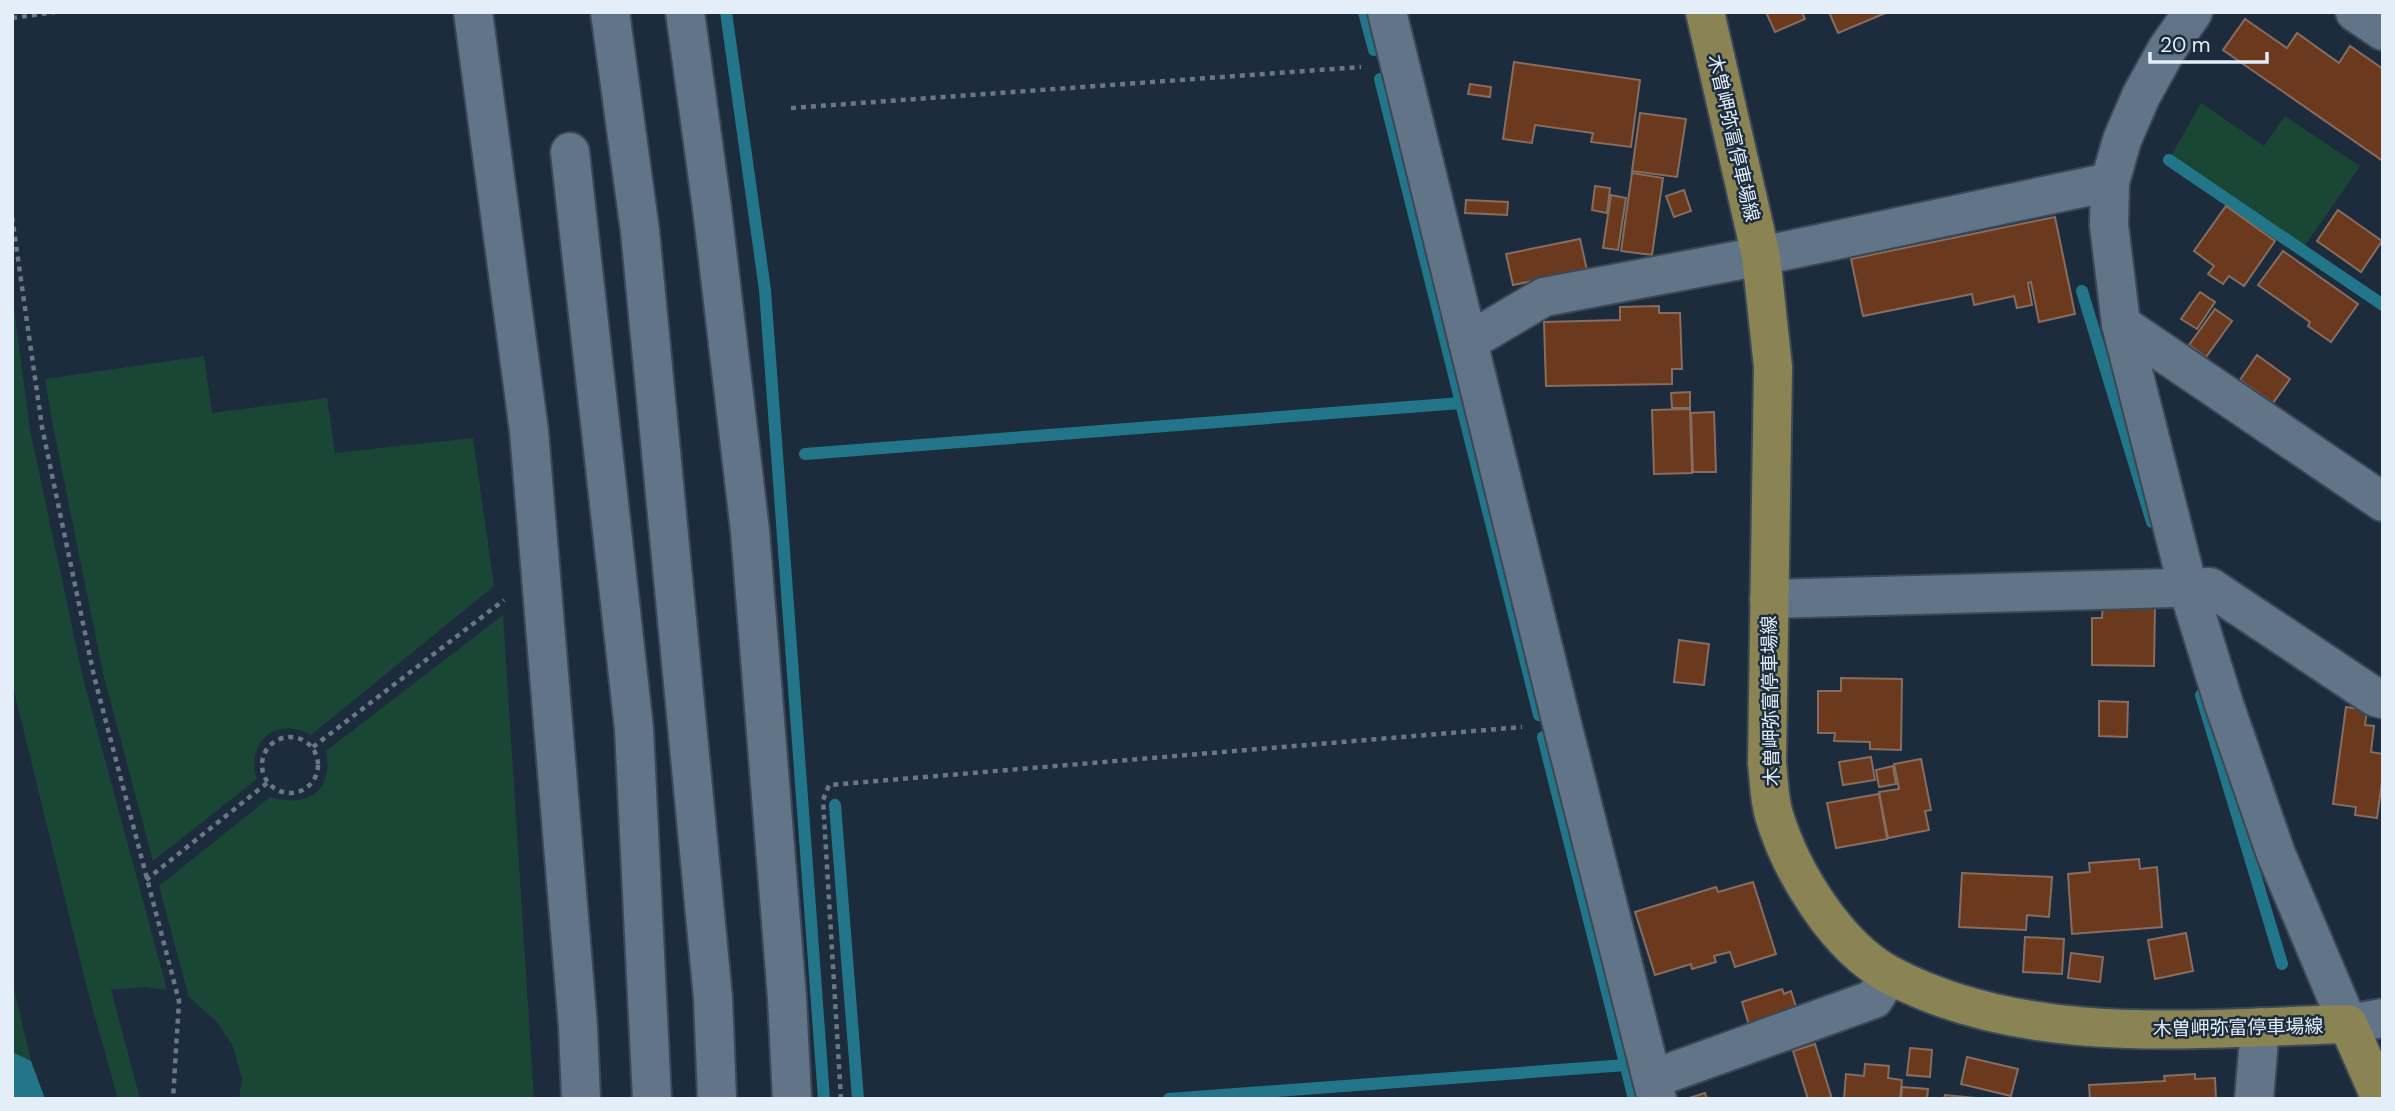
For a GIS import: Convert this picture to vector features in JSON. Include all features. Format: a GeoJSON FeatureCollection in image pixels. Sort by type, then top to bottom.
{"type":"FeatureCollection","features":[{"type":"Feature","properties":{"kind":"main road","name":"木曽岬弥富停車場線"},"geometry":{"type":"LineString","coordinates":[[1705,12],[1761,256],[1773,367],[1767,763],[1774,814],[1796,867],[1823,913],[1857,950],[1889,975],[1946,999],[2012,1018],[2102,1029],[2260,1027],[2365,1021],[2381,1099]]}},
{"type":"Feature","properties":{"kind":"street"},"geometry":{"type":"LineString","coordinates":[[473,12],[529,431],[577,1013],[581,1099]]}},
{"type":"Feature","properties":{"kind":"street"},"geometry":{"type":"LineString","coordinates":[[610,12],[640,231],[713,998],[717,1099]]}},
{"type":"Feature","properties":{"kind":"street"},"geometry":{"type":"LineString","coordinates":[[685,12],[712,208],[750,531],[792,1099]]}},
{"type":"Feature","properties":{"kind":"street"},"geometry":{"type":"LineString","coordinates":[[1387,12],[1654,1089],[1874,999],[1889,975]]}},
{"type":"Feature","properties":{"kind":"street"},"geometry":{"type":"LineString","coordinates":[[2193,12],[2167,49],[2141,96],[2122,140],[2110,182],[2110,236],[2121,324],[2188,588],[2224,704],[2276,854],[2365,1021]]}},
{"type":"Feature","properties":{"kind":"street"},"geometry":{"type":"LineString","coordinates":[[2355,12],[2383,31]]}},
{"type":"Feature","properties":{"kind":"street"},"geometry":{"type":"LineString","coordinates":[[570,152],[634,729],[652,1099]]}},
{"type":"Feature","properties":{"kind":"street"},"geometry":{"type":"LineString","coordinates":[[1468,342],[1544,297],[1761,256],[2110,182]]}},
{"type":"Feature","properties":{"kind":"street"},"geometry":{"type":"LineString","coordinates":[[2121,324],[2383,502]]}},
{"type":"Feature","properties":{"kind":"street"},"geometry":{"type":"LineString","coordinates":[[1769,599],[2210,587],[2375,697],[2383,699]]}},
{"type":"Feature","properties":{"kind":"street"},"geometry":{"type":"LineString","coordinates":[[2255,1099],[2260,1027]]}},
{"type":"Feature","properties":{"kind":"path"},"geometry":{"type":"LineString","coordinates":[[12,18],[55,12]]}},
{"type":"Feature","properties":{"kind":"path"},"geometry":{"type":"LineString","coordinates":[[791,108],[1400,65]]}},
{"type":"Feature","properties":{"kind":"path"},"geometry":{"type":"LineString","coordinates":[[12,218],[45,440],[94,676],[179,1001],[173,1099]]}},
{"type":"Feature","properties":{"kind":"path"},"geometry":{"type":"LineString","coordinates":[[313,747],[510,596]]}},
{"type":"Feature","properties":{"kind":"path"},"geometry":{"type":"LineString","coordinates":[[841,1099],[823,800],[829,785],[1562,724]]}},
{"type":"Feature","properties":{"kind":"path"},"geometry":{"type":"LineString","coordinates":[[294,736],[313,747],[319,769],[308,788],[298,793],[287,793],[276,790],[267,783],[262,772],[262,761],[265,750],[273,742],[294,736]]}},
{"type":"Feature","properties":{"kind":"path"},"geometry":{"type":"LineString","coordinates":[[146,880],[267,783]]}},
{"type":"Feature","properties":{"kind":"green space"},"geometry":{"type":"Polygon","coordinates":[[[2201,103],[2264,146],[2285,116],[2360,166],[2302,250],[2169,160],[2201,103]]]}},
{"type":"Feature","properties":{"kind":"green space"},"geometry":{"type":"Polygon","coordinates":[[[12,293],[30,430],[83,678],[167,990],[144,987],[111,990],[140,1099],[118,1099],[88,992],[12,683],[12,293]]]}},
{"type":"Feature","properties":{"kind":"green space"},"geometry":{"type":"Polygon","coordinates":[[[204,356],[212,413],[327,398],[335,453],[473,438],[494,586],[311,735],[287,728],[276,730],[267,736],[256,754],[254,766],[257,779],[153,861],[103,673],[45,379],[204,356]]]}},
{"type":"Feature","properties":{"kind":"green space"},"geometry":{"type":"Polygon","coordinates":[[[503,615],[534,1099],[239,1099],[242,1079],[233,1046],[217,1022],[189,997],[159,886],[270,797],[295,800],[315,794],[326,777],[326,751],[503,615]]]}},
{"type":"Feature","properties":{"kind":"green space"},"geometry":{"type":"Polygon","coordinates":[[[12,980],[31,1061],[45,1099],[12,1099],[12,980]]]}},
{"type":"Feature","properties":{"kind":"water"},"geometry":{"type":"Polygon","coordinates":[[[12,1052],[31,1061],[45,1099],[12,1099],[12,1052]]]}},
{"type":"Feature","properties":{"kind":"building"},"geometry":{"type":"Polygon","coordinates":[[[1766,12],[1802,12],[1805,19],[1775,32],[1766,12]]]}},
{"type":"Feature","properties":{"kind":"building"},"geometry":{"type":"Polygon","coordinates":[[[1829,12],[1888,12],[1838,33],[1829,12]]]}},
{"type":"Feature","properties":{"kind":"building"},"geometry":{"type":"Polygon","coordinates":[[[2245,19],[2287,48],[2297,33],[2339,63],[2350,46],[2383,69],[2383,161],[2223,50],[2245,19]]]}},
{"type":"Feature","properties":{"kind":"building"},"geometry":{"type":"Polygon","coordinates":[[[1514,62],[1640,80],[1631,147],[1591,142],[1593,133],[1535,125],[1532,143],[1503,139],[1514,62]]]}},
{"type":"Feature","properties":{"kind":"building"},"geometry":{"type":"Polygon","coordinates":[[[1470,84],[1491,87],[1490,97],[1468,94],[1470,84]]]}},
{"type":"Feature","properties":{"kind":"building"},"geometry":{"type":"Polygon","coordinates":[[[1640,113],[1686,119],[1677,177],[1632,171],[1640,113]]]}},
{"type":"Feature","properties":{"kind":"building"},"geometry":{"type":"Polygon","coordinates":[[[1632,173],[1663,178],[1652,255],[1621,251],[1632,173]]]}},
{"type":"Feature","properties":{"kind":"building"},"geometry":{"type":"Polygon","coordinates":[[[1595,186],[1610,188],[1607,213],[1592,210],[1595,186]]]}},
{"type":"Feature","properties":{"kind":"building"},"geometry":{"type":"Polygon","coordinates":[[[1684,190],[1691,211],[1674,217],[1666,196],[1684,190]]]}},
{"type":"Feature","properties":{"kind":"building"},"geometry":{"type":"Polygon","coordinates":[[[1611,195],[1626,198],[1618,250],[1603,248],[1611,195]]]}},
{"type":"Feature","properties":{"kind":"building"},"geometry":{"type":"Polygon","coordinates":[[[1466,200],[1508,202],[1507,215],[1465,213],[1466,200]]]}},
{"type":"Feature","properties":{"kind":"building"},"geometry":{"type":"Polygon","coordinates":[[[2226,206],[2275,241],[2244,286],[2229,276],[2223,284],[2208,274],[2214,266],[2194,251],[2226,206]]]}},
{"type":"Feature","properties":{"kind":"building"},"geometry":{"type":"Polygon","coordinates":[[[2338,210],[2382,241],[2361,272],[2317,241],[2338,210]]]}},
{"type":"Feature","properties":{"kind":"building"},"geometry":{"type":"Polygon","coordinates":[[[2055,217],[2075,314],[2039,322],[2031,282],[2028,283],[2032,305],[2017,308],[2014,296],[1974,305],[1972,294],[1863,316],[1851,259],[2055,217]]]}},
{"type":"Feature","properties":{"kind":"building"},"geometry":{"type":"Polygon","coordinates":[[[1580,239],[1587,270],[1513,285],[1506,254],[1580,239]]]}},
{"type":"Feature","properties":{"kind":"building"},"geometry":{"type":"Polygon","coordinates":[[[2283,251],[2358,304],[2331,342],[2308,326],[2310,322],[2258,285],[2283,251]]]}},
{"type":"Feature","properties":{"kind":"building"},"geometry":{"type":"Polygon","coordinates":[[[2200,292],[2215,302],[2197,329],[2181,319],[2200,292]]]}},
{"type":"Feature","properties":{"kind":"building"},"geometry":{"type":"Polygon","coordinates":[[[1659,306],[1659,313],[1680,313],[1682,369],[1672,369],[1672,384],[1546,386],[1544,322],[1620,320],[1620,307],[1659,306]]]}},
{"type":"Feature","properties":{"kind":"building"},"geometry":{"type":"Polygon","coordinates":[[[2215,309],[2232,321],[2206,357],[2189,345],[2215,309]]]}},
{"type":"Feature","properties":{"kind":"building"},"geometry":{"type":"Polygon","coordinates":[[[2257,355],[2290,379],[2273,403],[2240,380],[2257,355]]]}},
{"type":"Feature","properties":{"kind":"building"},"geometry":{"type":"Polygon","coordinates":[[[1690,392],[1690,408],[1672,408],[1671,393],[1690,392]]]}},
{"type":"Feature","properties":{"kind":"building"},"geometry":{"type":"Polygon","coordinates":[[[1690,409],[1692,473],[1654,474],[1652,410],[1690,409]]]}},
{"type":"Feature","properties":{"kind":"building"},"geometry":{"type":"Polygon","coordinates":[[[1714,412],[1716,472],[1693,472],[1691,413],[1714,412]]]}},
{"type":"Feature","properties":{"kind":"building"},"geometry":{"type":"Polygon","coordinates":[[[2103,604],[2155,604],[2154,666],[2092,665],[2092,618],[2102,618],[2103,604]]]}},
{"type":"Feature","properties":{"kind":"building"},"geometry":{"type":"Polygon","coordinates":[[[1679,640],[1709,644],[1704,685],[1674,682],[1679,640]]]}},
{"type":"Feature","properties":{"kind":"building"},"geometry":{"type":"Polygon","coordinates":[[[1841,678],[1902,679],[1901,750],[1870,749],[1870,742],[1834,741],[1835,733],[1818,733],[1818,691],[1841,691],[1841,678]]]}},
{"type":"Feature","properties":{"kind":"building"},"geometry":{"type":"Polygon","coordinates":[[[2099,701],[2128,702],[2127,737],[2099,736],[2099,701]]]}},
{"type":"Feature","properties":{"kind":"building"},"geometry":{"type":"Polygon","coordinates":[[[2346,707],[2367,710],[2365,725],[2374,726],[2371,752],[2383,754],[2377,818],[2355,815],[2356,807],[2333,804],[2346,707]]]}},
{"type":"Feature","properties":{"kind":"building"},"geometry":{"type":"Polygon","coordinates":[[[1871,757],[1875,780],[1843,785],[1839,762],[1871,757]]]}},
{"type":"Feature","properties":{"kind":"building"},"geometry":{"type":"Polygon","coordinates":[[[1921,759],[1931,810],[1925,811],[1929,830],[1888,838],[1879,792],[1899,789],[1894,764],[1921,759]]]}},
{"type":"Feature","properties":{"kind":"building"},"geometry":{"type":"Polygon","coordinates":[[[1893,766],[1896,784],[1879,787],[1876,770],[1893,766]]]}},
{"type":"Feature","properties":{"kind":"building"},"geometry":{"type":"Polygon","coordinates":[[[1879,794],[1887,839],[1836,848],[1827,803],[1879,794]]]}},
{"type":"Feature","properties":{"kind":"building"},"geometry":{"type":"Polygon","coordinates":[[[2139,859],[2140,869],[2157,867],[2162,927],[2072,934],[2068,874],[2090,872],[2089,863],[2139,859]]]}},
{"type":"Feature","properties":{"kind":"building"},"geometry":{"type":"Polygon","coordinates":[[[1962,873],[2052,877],[2049,917],[2027,915],[2026,930],[1959,927],[1962,873]]]}},
{"type":"Feature","properties":{"kind":"building"},"geometry":{"type":"Polygon","coordinates":[[[1753,882],[1776,954],[1735,967],[1730,952],[1714,956],[1716,962],[1692,969],[1691,964],[1655,975],[1635,912],[1716,887],[1718,892],[1753,882]]]}},
{"type":"Feature","properties":{"kind":"building"},"geometry":{"type":"Polygon","coordinates":[[[2186,933],[2193,971],[2155,979],[2148,940],[2186,933]]]}},
{"type":"Feature","properties":{"kind":"building"},"geometry":{"type":"Polygon","coordinates":[[[2025,937],[2064,939],[2062,974],[2023,972],[2025,937]]]}},
{"type":"Feature","properties":{"kind":"building"},"geometry":{"type":"Polygon","coordinates":[[[2071,953],[2103,957],[2100,982],[2068,978],[2071,953]]]}},
{"type":"Feature","properties":{"kind":"building"},"geometry":{"type":"Polygon","coordinates":[[[1782,989],[1784,994],[1791,991],[1798,1013],[1750,1028],[1742,1002],[1782,989]]]}},
{"type":"Feature","properties":{"kind":"building"},"geometry":{"type":"Polygon","coordinates":[[[1815,1044],[1832,1099],[1808,1099],[1793,1051],[1815,1044]]]}},
{"type":"Feature","properties":{"kind":"building"},"geometry":{"type":"Polygon","coordinates":[[[1910,1048],[1932,1050],[1930,1077],[1907,1075],[1910,1048]]]}},
{"type":"Feature","properties":{"kind":"building"},"geometry":{"type":"Polygon","coordinates":[[[1967,1057],[2018,1069],[2011,1096],[1961,1084],[1967,1057]]]}},
{"type":"Feature","properties":{"kind":"building"},"geometry":{"type":"Polygon","coordinates":[[[1865,1064],[1889,1066],[1888,1078],[1902,1080],[1900,1099],[1844,1099],[1846,1074],[1864,1076],[1865,1064]]]}},
{"type":"Feature","properties":{"kind":"building"},"geometry":{"type":"Polygon","coordinates":[[[2195,1074],[2195,1079],[2215,1078],[2216,1099],[2090,1099],[2089,1085],[2165,1081],[2164,1076],[2195,1074]]]}},
{"type":"Feature","properties":{"kind":"building"},"geometry":{"type":"Polygon","coordinates":[[[1902,1087],[1928,1089],[1927,1099],[1901,1099],[1902,1087]]]}},
{"type":"Feature","properties":{"kind":"building"},"geometry":{"type":"Polygon","coordinates":[[[1705,1093],[1707,1099],[1686,1099],[1705,1093]]]}},
{"type":"Feature","properties":{"kind":"building"},"geometry":{"type":"Polygon","coordinates":[[[1945,1095],[1985,1099],[1944,1099],[1945,1095]]]}},
{"type":"Feature","properties":{"kind":"waterway"},"geometry":{"type":"LineString","coordinates":[[726,12],[765,290],[824,1099]]}},
{"type":"Feature","properties":{"kind":"waterway"},"geometry":{"type":"LineString","coordinates":[[1364,12],[1374,50]]}},
{"type":"Feature","properties":{"kind":"waterway"},"geometry":{"type":"LineString","coordinates":[[1380,79],[1539,715]]}},
{"type":"Feature","properties":{"kind":"waterway"},"geometry":{"type":"LineString","coordinates":[[2169,160],[2383,305]]}},
{"type":"Feature","properties":{"kind":"waterway"},"geometry":{"type":"LineString","coordinates":[[2082,291],[2152,522]]}},
{"type":"Feature","properties":{"kind":"waterway"},"geometry":{"type":"LineString","coordinates":[[805,454],[1461,403]]}},
{"type":"Feature","properties":{"kind":"waterway"},"geometry":{"type":"LineString","coordinates":[[2201,695],[2282,964]]}},
{"type":"Feature","properties":{"kind":"waterway"},"geometry":{"type":"LineString","coordinates":[[1543,737],[1634,1099]]}},
{"type":"Feature","properties":{"kind":"waterway"},"geometry":{"type":"LineString","coordinates":[[835,805],[858,1099]]}},
{"type":"Feature","properties":{"kind":"waterway"},"geometry":{"type":"LineString","coordinates":[[1169,1099],[1626,1065]]}}]}
